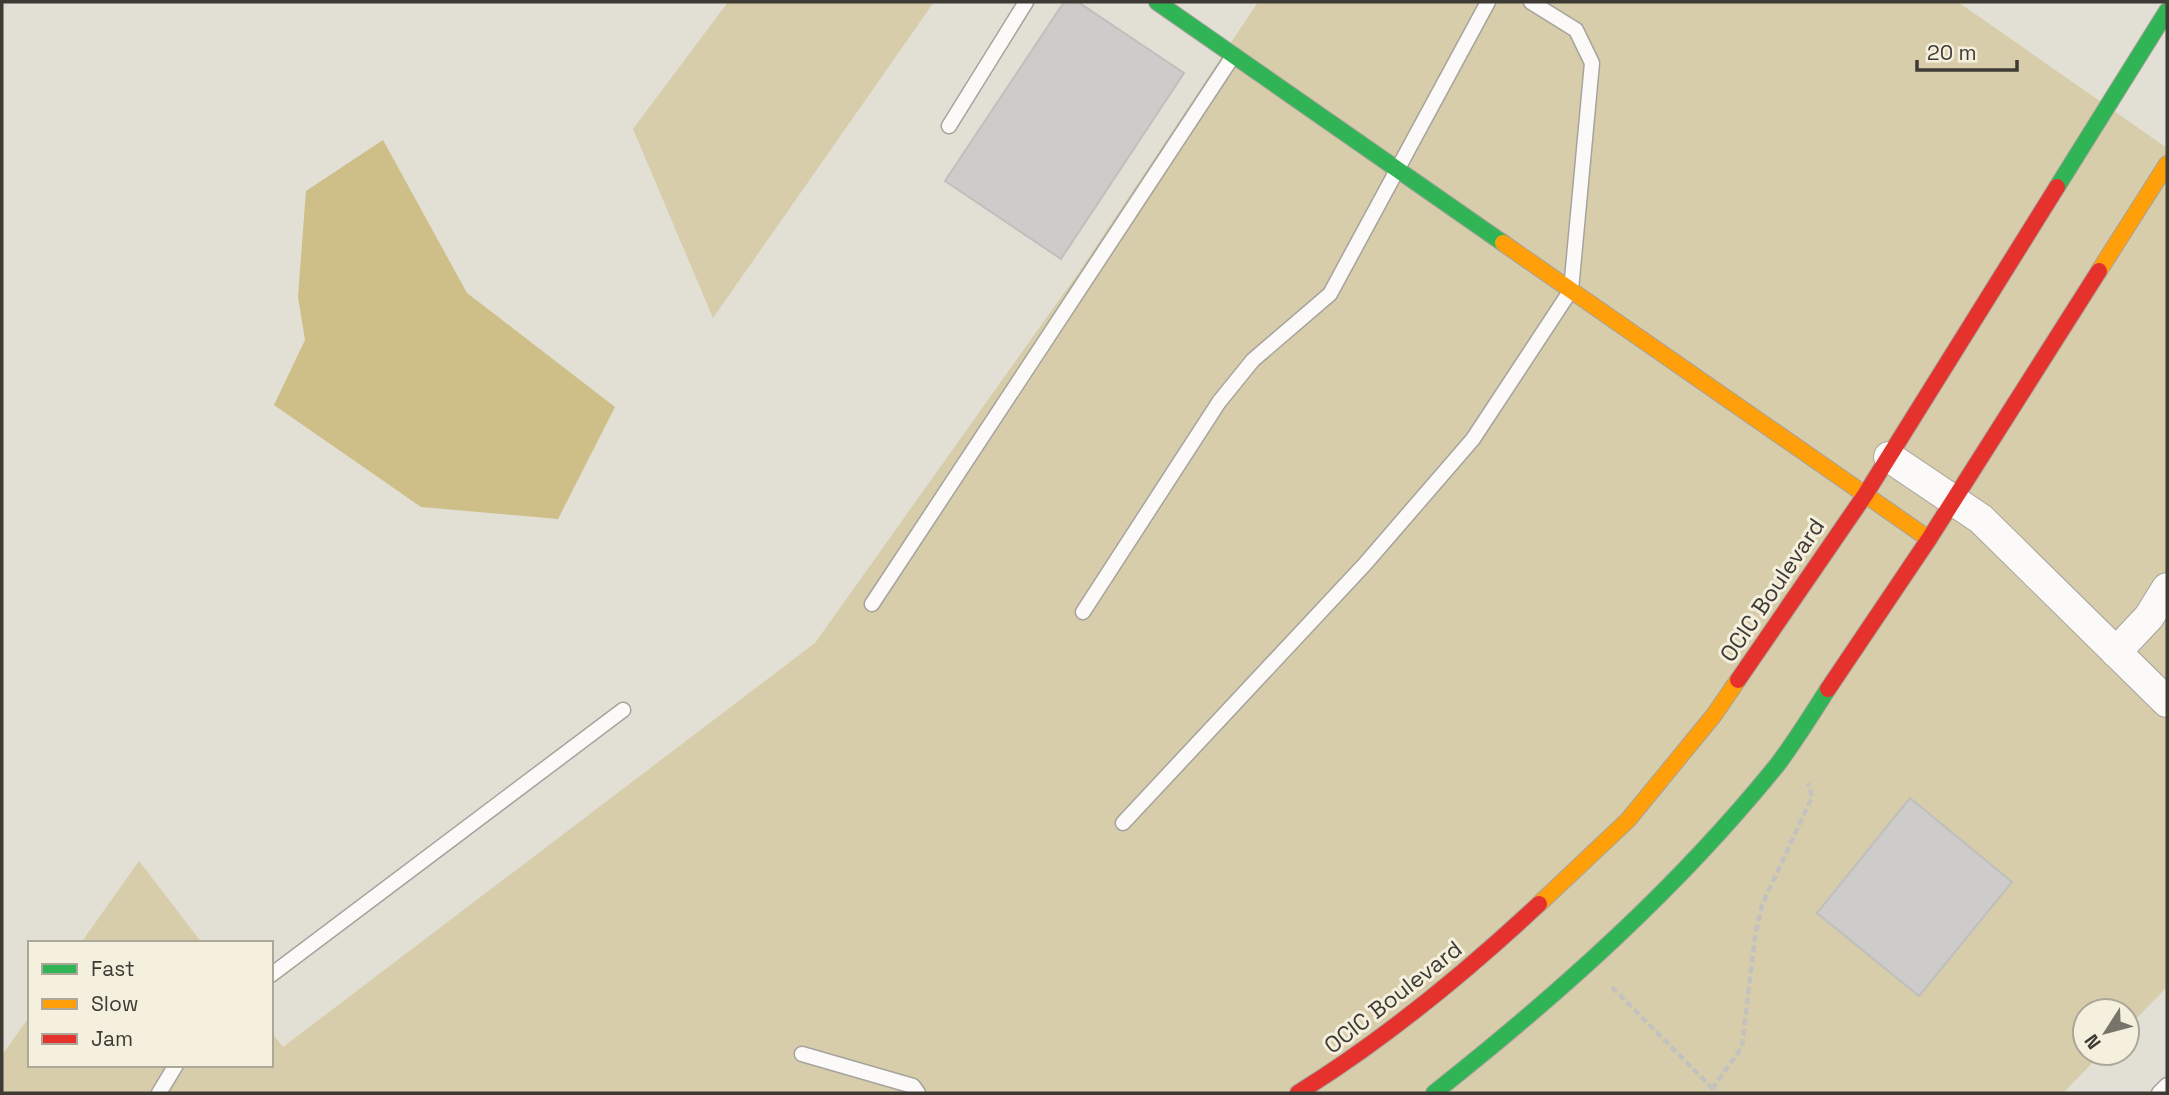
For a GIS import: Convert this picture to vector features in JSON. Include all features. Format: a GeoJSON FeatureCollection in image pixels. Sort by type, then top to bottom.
{"type":"FeatureCollection","features":[{"type":"Feature","properties":{"kind":"street"},"geometry":{"type":"LineString","coordinates":[[1157,2],[1929,538]]}},
{"type":"Feature","properties":{"kind":"street","name":"OCIC Boulevard"},"geometry":{"type":"LineString","coordinates":[[1298,1093],[1353,1059],[1482,957],[1628,820],[1714,715],[1865,495],[2167,11]]}},
{"type":"Feature","properties":{"kind":"street"},"geometry":{"type":"LineString","coordinates":[[1434,1093],[1525,1021],[1680,877],[1786,752],[1929,538],[2167,164]]}},
{"type":"Feature","properties":{"kind":"street"},"geometry":{"type":"LineString","coordinates":[[1889,457],[1981,519],[2167,702]]}},
{"type":"Feature","properties":{"kind":"street"},"geometry":{"type":"LineString","coordinates":[[2116,652],[2149,617],[2167,588]]}},
{"type":"Feature","properties":{"kind":"lane"},"geometry":{"type":"LineString","coordinates":[[949,126],[1026,2]]}},
{"type":"Feature","properties":{"kind":"lane"},"geometry":{"type":"LineString","coordinates":[[1083,612],[1219,402],[1253,360],[1331,293],[1488,2]]}},
{"type":"Feature","properties":{"kind":"lane"},"geometry":{"type":"LineString","coordinates":[[1123,822],[1365,564],[1473,439],[1572,290],[1592,63],[1576,30],[1531,2]]}},
{"type":"Feature","properties":{"kind":"lane"},"geometry":{"type":"LineString","coordinates":[[872,604],[1234,55]]}},
{"type":"Feature","properties":{"kind":"lane"},"geometry":{"type":"LineString","coordinates":[[273,973],[623,710]]}},
{"type":"Feature","properties":{"kind":"lane"},"geometry":{"type":"LineString","coordinates":[[802,1054],[913,1086],[918,1093]]}},
{"type":"Feature","properties":{"kind":"lane"},"geometry":{"type":"LineString","coordinates":[[159,1093],[175,1067]]}},
{"type":"Feature","properties":{"kind":"lane"},"geometry":{"type":"LineString","coordinates":[[2159,1093],[2167,1084]]}},
{"type":"Feature","properties":{"kind":"path"},"geometry":{"type":"LineString","coordinates":[[1588,962],[1715,1091],[1742,1047],[1755,936],[1762,905],[1812,797],[1805,770],[1786,752]]}},
{"type":"Feature","properties":{"kind":"shaded area"},"geometry":{"type":"Polygon","coordinates":[[[728,2],[934,2],[713,318],[633,129],[728,2]]]}},
{"type":"Feature","properties":{"kind":"shaded area"},"geometry":{"type":"Polygon","coordinates":[[[1258,2],[1958,2],[2167,148],[2167,987],[2141,1014],[2141,997],[2071,997],[2071,1067],[2088,1067],[2063,1093],[2,1093],[2,1055],[28,1019],[28,1067],[273,1067],[273,1034],[283,1047],[815,643],[1079,272],[1258,2]]]}},
{"type":"Feature","properties":{"kind":"shaded area"},"geometry":{"type":"Polygon","coordinates":[[[383,140],[467,293],[615,407],[558,519],[421,507],[274,405],[305,340],[298,297],[306,191],[383,140]]]}},
{"type":"Feature","properties":{"kind":"shaded area"},"geometry":{"type":"Polygon","coordinates":[[[139,861],[200,941],[82,941],[139,861]]]}},
{"type":"Feature","properties":{"kind":"building"},"geometry":{"type":"Polygon","coordinates":[[[1064,2],[1078,2],[1184,73],[1061,259],[945,181],[1064,2]]]}},
{"type":"Feature","properties":{"kind":"building"},"geometry":{"type":"Polygon","coordinates":[[[1910,798],[2012,882],[1919,996],[1817,913],[1910,798]]]}},
{"type":"Feature","properties":{"kind":"traffic: fast"},"geometry":{"type":"LineString","coordinates":[[1157,2],[1503,243]]}},
{"type":"Feature","properties":{"kind":"traffic: fast"},"geometry":{"type":"LineString","coordinates":[[2057,187],[2167,11]]}},
{"type":"Feature","properties":{"kind":"traffic: fast"},"geometry":{"type":"LineString","coordinates":[[1434,1093],[1571,978],[1700,854],[1778,764],[1828,689]]}},
{"type":"Feature","properties":{"kind":"traffic: slow"},"geometry":{"type":"LineString","coordinates":[[2099,271],[2167,164]]}},
{"type":"Feature","properties":{"kind":"traffic: slow"},"geometry":{"type":"LineString","coordinates":[[1503,243],[1929,539]]}},
{"type":"Feature","properties":{"kind":"traffic: slow"},"geometry":{"type":"LineString","coordinates":[[1539,904],[1628,820],[1714,715],[1738,680]]}},
{"type":"Feature","properties":{"kind":"traffic: jam"},"geometry":{"type":"LineString","coordinates":[[1738,680],[1865,495],[2057,187]]}},
{"type":"Feature","properties":{"kind":"traffic: jam"},"geometry":{"type":"LineString","coordinates":[[1828,689],[1929,539],[2099,271]]}},
{"type":"Feature","properties":{"kind":"traffic: jam"},"geometry":{"type":"LineString","coordinates":[[1298,1093],[1362,1051],[1423,1004],[1539,904]]}}]}
